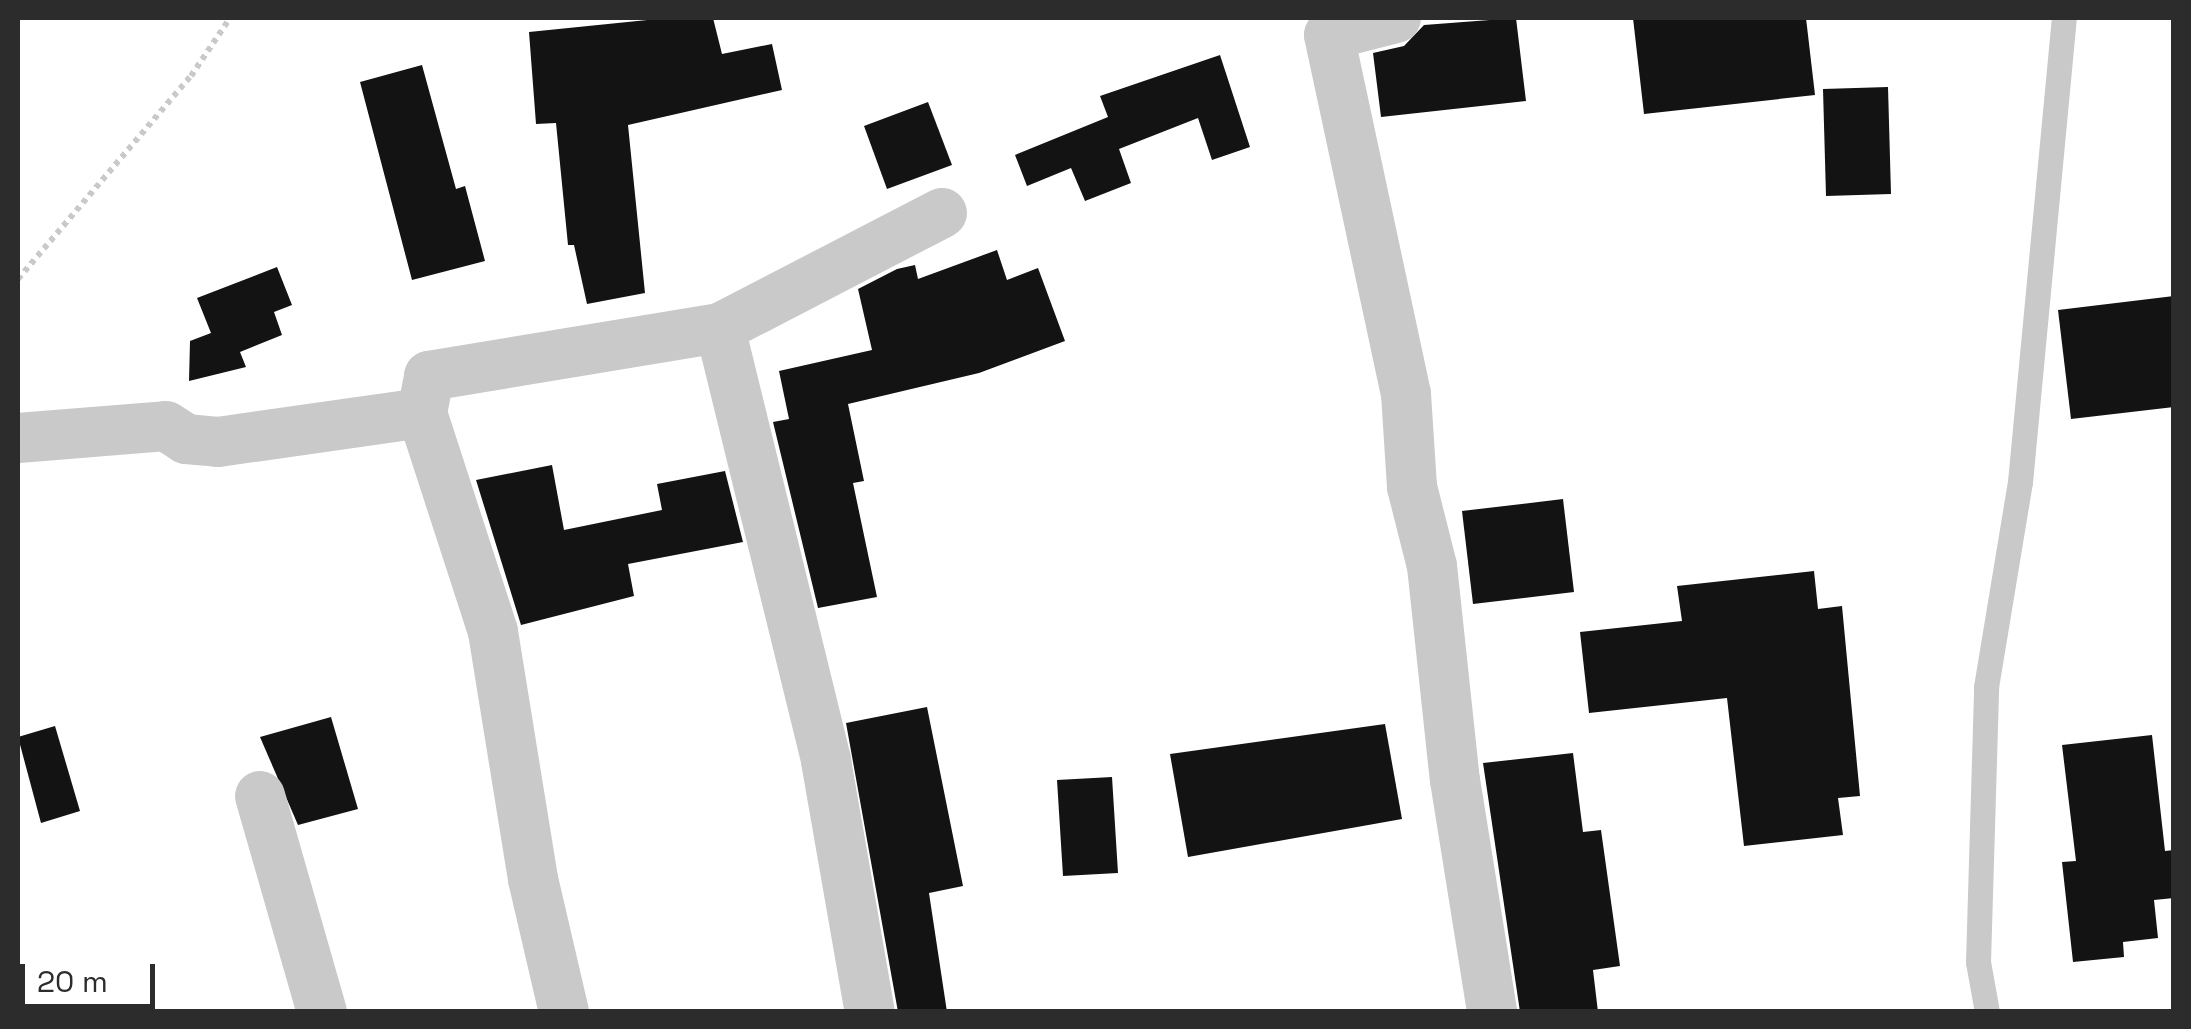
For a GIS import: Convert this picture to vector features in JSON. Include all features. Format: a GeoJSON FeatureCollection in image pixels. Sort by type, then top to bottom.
{"type":"FeatureCollection","features":[{"type":"Feature","properties":{"kind":"street"},"geometry":{"type":"LineString","coordinates":[[1396,18],[1329,35],[1406,394],[1412,487],[1432,566],[1454,780],[1492,1012]]}},
{"type":"Feature","properties":{"kind":"street"},"geometry":{"type":"LineString","coordinates":[[564,1012],[532,879],[493,632],[422,413],[429,376],[720,328],[942,213]]}},
{"type":"Feature","properties":{"kind":"street"},"geometry":{"type":"LineString","coordinates":[[720,328],[826,761],[870,1012]]}},
{"type":"Feature","properties":{"kind":"street"},"geometry":{"type":"LineString","coordinates":[[18,438],[166,426],[186,438],[218,442],[422,413]]}},
{"type":"Feature","properties":{"kind":"street"},"geometry":{"type":"LineString","coordinates":[[260,796],[322,1012]]}},
{"type":"Feature","properties":{"kind":"lane"},"geometry":{"type":"LineString","coordinates":[[1986,1012],[1978,962],[1986,687],[2020,482],[2064,18]]}},
{"type":"Feature","properties":{"kind":"path"},"geometry":{"type":"LineString","coordinates":[[18,279],[191,76],[230,18]]}},
{"type":"Feature","properties":{"kind":"building"},"geometry":{"type":"Polygon","coordinates":[[[667,18],[713,18],[722,54],[772,44],[782,90],[628,125],[645,293],[587,304],[574,245],[568,245],[556,123],[536,124],[529,32],[667,18]]]}},
{"type":"Feature","properties":{"kind":"building"},"geometry":{"type":"Polygon","coordinates":[[[1516,18],[1526,101],[1381,117],[1373,53],[1404,46],[1424,25],[1516,18]]]}},
{"type":"Feature","properties":{"kind":"building"},"geometry":{"type":"Polygon","coordinates":[[[1633,18],[1806,18],[1815,95],[1644,114],[1633,18]]]}},
{"type":"Feature","properties":{"kind":"building"},"geometry":{"type":"Polygon","coordinates":[[[1220,55],[1250,147],[1212,160],[1198,118],[1119,149],[1131,183],[1085,201],[1071,168],[1027,186],[1015,155],[1108,117],[1100,96],[1220,55]]]}},
{"type":"Feature","properties":{"kind":"building"},"geometry":{"type":"Polygon","coordinates":[[[422,65],[456,189],[465,186],[485,261],[412,280],[360,82],[422,65]]]}},
{"type":"Feature","properties":{"kind":"building"},"geometry":{"type":"Polygon","coordinates":[[[1888,87],[1891,194],[1826,196],[1823,89],[1888,87]]]}},
{"type":"Feature","properties":{"kind":"building"},"geometry":{"type":"Polygon","coordinates":[[[928,102],[952,165],[887,189],[864,126],[928,102]]]}},
{"type":"Feature","properties":{"kind":"building"},"geometry":{"type":"Polygon","coordinates":[[[997,250],[1007,280],[1038,268],[1065,341],[979,373],[848,404],[864,481],[853,483],[877,597],[818,608],[773,422],[789,419],[779,371],[872,350],[858,289],[897,269],[915,265],[918,279],[997,250]]]}},
{"type":"Feature","properties":{"kind":"building"},"geometry":{"type":"Polygon","coordinates":[[[277,267],[292,305],[274,312],[282,335],[240,352],[246,367],[189,381],[190,341],[211,333],[197,298],[277,267]]]}},
{"type":"Feature","properties":{"kind":"building"},"geometry":{"type":"Polygon","coordinates":[[[2174,296],[2174,407],[2071,419],[2058,310],[2174,296]]]}},
{"type":"Feature","properties":{"kind":"building"},"geometry":{"type":"Polygon","coordinates":[[[552,465],[564,530],[662,510],[657,484],[725,471],[743,542],[628,564],[634,596],[521,625],[476,480],[552,465]]]}},
{"type":"Feature","properties":{"kind":"building"},"geometry":{"type":"Polygon","coordinates":[[[1563,499],[1574,592],[1473,604],[1462,511],[1563,499]]]}},
{"type":"Feature","properties":{"kind":"building"},"geometry":{"type":"Polygon","coordinates":[[[1814,571],[1818,609],[1842,606],[1860,796],[1838,798],[1843,835],[1744,846],[1727,698],[1589,713],[1580,632],[1682,621],[1677,586],[1814,571]]]}},
{"type":"Feature","properties":{"kind":"building"},"geometry":{"type":"Polygon","coordinates":[[[927,707],[963,886],[929,893],[947,1012],[898,1012],[846,723],[927,707]]]}},
{"type":"Feature","properties":{"kind":"building"},"geometry":{"type":"Polygon","coordinates":[[[331,717],[358,809],[298,825],[260,737],[331,717]]]}},
{"type":"Feature","properties":{"kind":"building"},"geometry":{"type":"Polygon","coordinates":[[[1385,724],[1402,819],[1188,857],[1170,754],[1385,724]]]}},
{"type":"Feature","properties":{"kind":"building"},"geometry":{"type":"Polygon","coordinates":[[[55,726],[80,811],[41,823],[18,737],[55,726]]]}},
{"type":"Feature","properties":{"kind":"building"},"geometry":{"type":"Polygon","coordinates":[[[2152,735],[2165,851],[2174,850],[2174,898],[2154,900],[2158,938],[2123,942],[2124,957],[2073,962],[2062,862],[2076,861],[2062,745],[2152,735]]]}},
{"type":"Feature","properties":{"kind":"building"},"geometry":{"type":"Polygon","coordinates":[[[1573,753],[1583,832],[1601,830],[1620,966],[1593,970],[1598,1012],[1520,1012],[1483,763],[1573,753]]]}},
{"type":"Feature","properties":{"kind":"building"},"geometry":{"type":"Polygon","coordinates":[[[1112,777],[1118,873],[1063,876],[1057,780],[1112,777]]]}}]}
